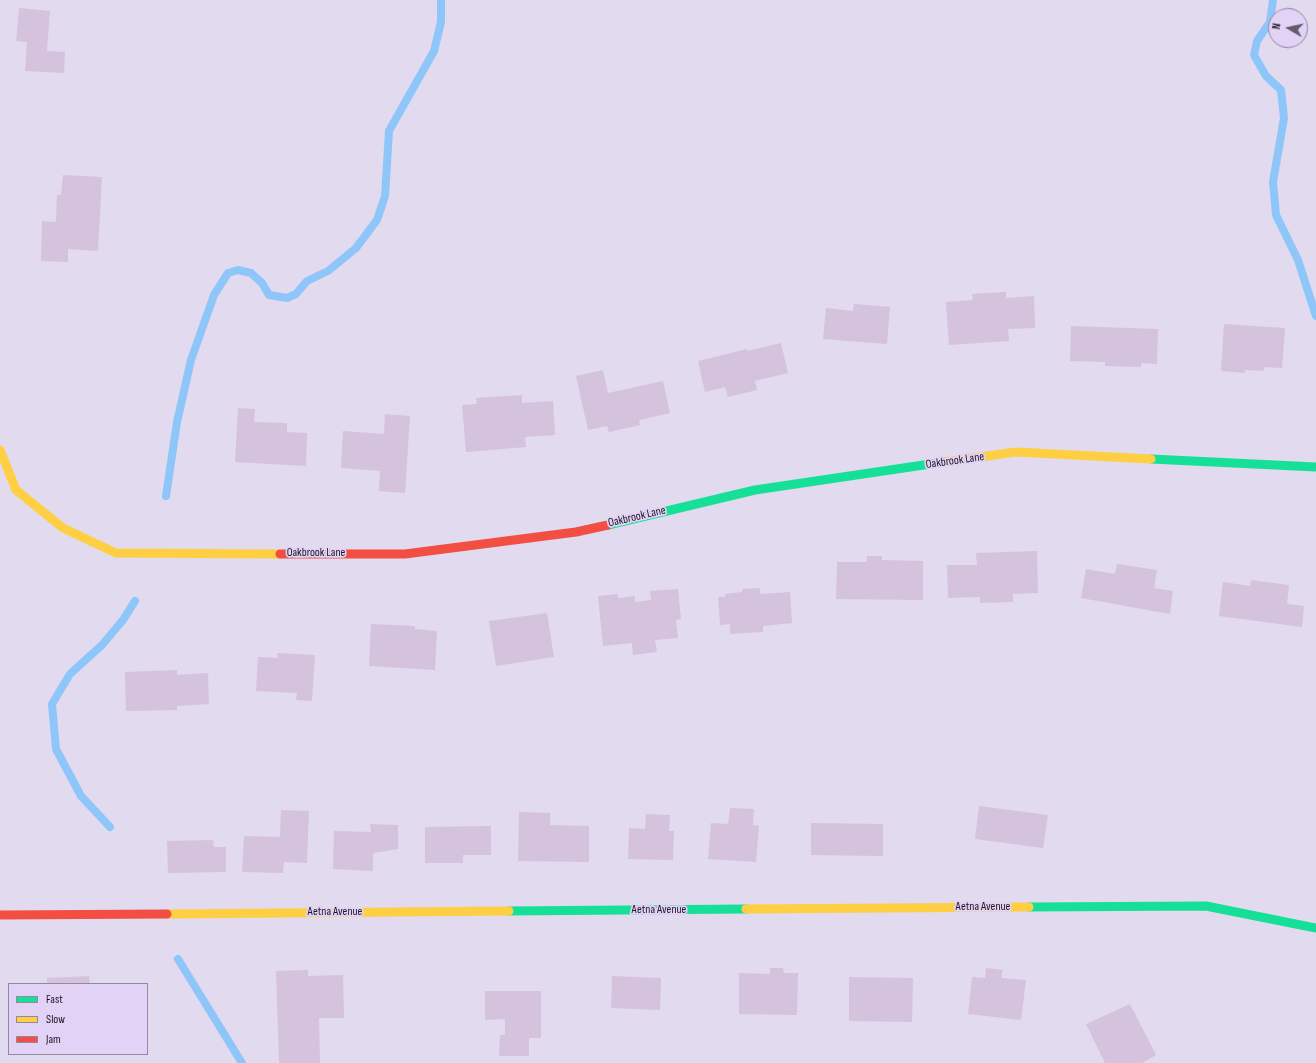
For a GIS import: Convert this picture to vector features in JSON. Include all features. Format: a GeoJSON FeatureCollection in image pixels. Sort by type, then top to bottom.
{"type":"FeatureCollection","features":[{"type":"Feature","properties":{"kind":"street","name":"Oakbrook Lane"},"geometry":{"type":"LineString","coordinates":[[0,450],[16,490],[63,528],[116,553],[405,554],[576,532],[755,490],[1016,452],[1316,467]]}},
{"type":"Feature","properties":{"kind":"street","name":"Aetna Avenue"},"geometry":{"type":"LineString","coordinates":[[0,915],[1206,906],[1316,928]]}},
{"type":"Feature","properties":{"kind":"building"},"geometry":{"type":"Polygon","coordinates":[[[19,8],[50,11],[47,51],[65,52],[64,73],[25,71],[27,42],[16,41],[19,8]]]}},
{"type":"Feature","properties":{"kind":"building"},"geometry":{"type":"Polygon","coordinates":[[[63,175],[102,177],[98,251],[68,249],[68,262],[41,261],[42,221],[56,222],[57,195],[61,195],[63,175]]]}},
{"type":"Feature","properties":{"kind":"building"},"geometry":{"type":"Polygon","coordinates":[[[1006,292],[1006,298],[1034,296],[1035,328],[1008,329],[1009,341],[949,345],[946,302],[973,300],[972,294],[1006,292]]]}},
{"type":"Feature","properties":{"kind":"building"},"geometry":{"type":"Polygon","coordinates":[[[854,304],[890,307],[887,344],[823,339],[826,308],[853,311],[854,304]]]}},
{"type":"Feature","properties":{"kind":"building"},"geometry":{"type":"Polygon","coordinates":[[[1224,324],[1285,328],[1282,368],[1264,367],[1264,371],[1245,370],[1245,373],[1221,371],[1224,324]]]}},
{"type":"Feature","properties":{"kind":"building"},"geometry":{"type":"Polygon","coordinates":[[[1071,326],[1158,329],[1157,364],[1141,363],[1141,367],[1105,366],[1105,362],[1070,361],[1071,326]]]}},
{"type":"Feature","properties":{"kind":"building"},"geometry":{"type":"Polygon","coordinates":[[[781,343],[788,373],[755,381],[757,390],[728,397],[725,387],[705,392],[698,361],[747,349],[747,351],[781,343]]]}},
{"type":"Feature","properties":{"kind":"building"},"geometry":{"type":"Polygon","coordinates":[[[603,370],[608,393],[663,381],[670,413],[639,420],[640,425],[609,432],[607,426],[588,430],[576,376],[603,370]]]}},
{"type":"Feature","properties":{"kind":"building"},"geometry":{"type":"Polygon","coordinates":[[[522,395],[522,403],[553,401],[555,435],[525,437],[526,447],[466,452],[462,405],[477,404],[476,398],[522,395]]]}},
{"type":"Feature","properties":{"kind":"building"},"geometry":{"type":"Polygon","coordinates":[[[238,408],[255,409],[254,422],[287,423],[287,432],[307,433],[306,466],[235,462],[238,408]]]}},
{"type":"Feature","properties":{"kind":"building"},"geometry":{"type":"Polygon","coordinates":[[[385,414],[410,416],[405,493],[379,491],[380,471],[341,468],[343,431],[384,434],[385,414]]]}},
{"type":"Feature","properties":{"kind":"building"},"geometry":{"type":"Polygon","coordinates":[[[1037,551],[1038,593],[1013,594],[1013,602],[980,603],[980,597],[948,598],[947,565],[977,565],[976,553],[1037,551]]]}},
{"type":"Feature","properties":{"kind":"building"},"geometry":{"type":"Polygon","coordinates":[[[867,556],[882,556],[882,560],[923,561],[923,600],[836,599],[837,562],[867,562],[867,556]]]}},
{"type":"Feature","properties":{"kind":"building"},"geometry":{"type":"Polygon","coordinates":[[[1117,564],[1157,570],[1154,588],[1173,591],[1170,614],[1081,598],[1086,569],[1115,574],[1117,564]]]}},
{"type":"Feature","properties":{"kind":"building"},"geometry":{"type":"Polygon","coordinates":[[[1251,580],[1289,585],[1287,604],[1304,606],[1302,627],[1219,616],[1223,582],[1250,586],[1251,580]]]}},
{"type":"Feature","properties":{"kind":"building"},"geometry":{"type":"Polygon","coordinates":[[[760,588],[760,594],[790,592],[792,623],[763,626],[763,632],[730,634],[730,624],[720,625],[718,597],[725,597],[725,594],[742,592],[742,589],[760,588]]]}},
{"type":"Feature","properties":{"kind":"building"},"geometry":{"type":"Polygon","coordinates":[[[678,589],[681,619],[676,620],[678,638],[655,640],[657,652],[633,655],[632,643],[603,646],[598,596],[618,594],[618,598],[635,596],[635,602],[651,600],[650,591],[678,589]]]}},
{"type":"Feature","properties":{"kind":"building"},"geometry":{"type":"Polygon","coordinates":[[[547,613],[554,657],[496,666],[489,621],[547,613]]]}},
{"type":"Feature","properties":{"kind":"building"},"geometry":{"type":"Polygon","coordinates":[[[371,624],[415,626],[415,629],[437,631],[435,670],[369,666],[371,624]]]}},
{"type":"Feature","properties":{"kind":"building"},"geometry":{"type":"Polygon","coordinates":[[[277,653],[315,655],[312,701],[296,700],[297,693],[256,691],[258,657],[278,658],[277,653]]]}},
{"type":"Feature","properties":{"kind":"building"},"geometry":{"type":"Polygon","coordinates":[[[177,670],[177,675],[208,673],[209,704],[177,706],[177,710],[126,711],[125,672],[177,670]]]}},
{"type":"Feature","properties":{"kind":"building"},"geometry":{"type":"Polygon","coordinates":[[[979,806],[1048,815],[1043,848],[975,839],[979,806]]]}},
{"type":"Feature","properties":{"kind":"building"},"geometry":{"type":"Polygon","coordinates":[[[730,808],[754,809],[753,825],[759,826],[756,862],[708,859],[711,823],[728,824],[730,808]]]}},
{"type":"Feature","properties":{"kind":"building"},"geometry":{"type":"Polygon","coordinates":[[[281,810],[309,811],[307,863],[284,862],[283,873],[242,872],[244,836],[280,837],[281,810]]]}},
{"type":"Feature","properties":{"kind":"building"},"geometry":{"type":"Polygon","coordinates":[[[519,812],[550,813],[550,825],[589,826],[589,862],[518,861],[519,812]]]}},
{"type":"Feature","properties":{"kind":"building"},"geometry":{"type":"Polygon","coordinates":[[[646,814],[670,815],[669,831],[674,831],[673,860],[628,859],[629,828],[645,829],[646,814]]]}},
{"type":"Feature","properties":{"kind":"building"},"geometry":{"type":"Polygon","coordinates":[[[811,823],[883,824],[883,856],[811,855],[811,823]]]}},
{"type":"Feature","properties":{"kind":"building"},"geometry":{"type":"Polygon","coordinates":[[[370,824],[398,825],[398,849],[373,853],[373,871],[333,869],[334,831],[371,832],[370,824]]]}},
{"type":"Feature","properties":{"kind":"building"},"geometry":{"type":"Polygon","coordinates":[[[491,826],[491,855],[463,855],[463,863],[425,863],[425,827],[491,826]]]}},
{"type":"Feature","properties":{"kind":"building"},"geometry":{"type":"Polygon","coordinates":[[[213,840],[214,847],[226,847],[226,872],[168,873],[167,841],[213,840]]]}},
{"type":"Feature","properties":{"kind":"building"},"geometry":{"type":"Polygon","coordinates":[[[770,968],[783,968],[784,973],[798,973],[797,1015],[739,1014],[739,973],[770,974],[770,968]]]}},
{"type":"Feature","properties":{"kind":"building"},"geometry":{"type":"Polygon","coordinates":[[[986,968],[1003,970],[1001,978],[1026,980],[1021,1020],[968,1014],[972,977],[985,978],[986,968]]]}},
{"type":"Feature","properties":{"kind":"building"},"geometry":{"type":"Polygon","coordinates":[[[308,970],[308,976],[343,975],[344,1018],[319,1018],[320,1063],[279,1063],[276,971],[308,970]]]}},
{"type":"Feature","properties":{"kind":"building"},"geometry":{"type":"Polygon","coordinates":[[[89,976],[90,983],[47,983],[47,978],[89,976]]]}},
{"type":"Feature","properties":{"kind":"building"},"geometry":{"type":"Polygon","coordinates":[[[612,976],[661,978],[660,1010],[611,1008],[612,976]]]}},
{"type":"Feature","properties":{"kind":"building"},"geometry":{"type":"Polygon","coordinates":[[[849,977],[913,978],[912,1022],[849,1021],[849,977]]]}},
{"type":"Feature","properties":{"kind":"building"},"geometry":{"type":"Polygon","coordinates":[[[485,991],[541,991],[541,1038],[529,1038],[529,1056],[499,1056],[500,1035],[505,1035],[505,1019],[485,1020],[485,991]]]}},
{"type":"Feature","properties":{"kind":"building"},"geometry":{"type":"Polygon","coordinates":[[[1130,1004],[1156,1055],[1142,1063],[1105,1063],[1086,1024],[1130,1004]]]}},
{"type":"Feature","properties":{"kind":"waterway"},"geometry":{"type":"LineString","coordinates":[[166,496],[177,422],[191,360],[214,295],[228,273],[238,270],[251,273],[262,283],[269,295],[287,298],[296,294],[307,281],[328,271],[356,248],[377,220],[385,196],[389,131],[434,51],[441,22],[441,0]]}},
{"type":"Feature","properties":{"kind":"waterway"},"geometry":{"type":"LineString","coordinates":[[1273,0],[1270,22],[1257,41],[1254,55],[1266,76],[1281,90],[1284,118],[1273,182],[1276,215],[1298,260],[1316,316]]}},
{"type":"Feature","properties":{"kind":"waterway"},"geometry":{"type":"LineString","coordinates":[[110,827],[81,796],[56,749],[52,704],[70,674],[102,645],[123,620],[135,601]]}},
{"type":"Feature","properties":{"kind":"waterway"},"geometry":{"type":"LineString","coordinates":[[178,959],[242,1063]]}},
{"type":"Feature","properties":{"kind":"traffic: fast"},"geometry":{"type":"LineString","coordinates":[[1151,459],[1316,467]]}},
{"type":"Feature","properties":{"kind":"traffic: fast"},"geometry":{"type":"LineString","coordinates":[[608,525],[755,490],[944,462]]}},
{"type":"Feature","properties":{"kind":"traffic: fast"},"geometry":{"type":"LineString","coordinates":[[1029,907],[1206,906],[1316,928]]}},
{"type":"Feature","properties":{"kind":"traffic: fast"},"geometry":{"type":"LineString","coordinates":[[509,911],[746,909]]}},
{"type":"Feature","properties":{"kind":"traffic: slow"},"geometry":{"type":"LineString","coordinates":[[0,450],[16,490],[63,528],[116,553],[280,554]]}},
{"type":"Feature","properties":{"kind":"traffic: slow"},"geometry":{"type":"LineString","coordinates":[[944,462],[1016,452],[1151,459]]}},
{"type":"Feature","properties":{"kind":"traffic: slow"},"geometry":{"type":"LineString","coordinates":[[746,909],[1029,907]]}},
{"type":"Feature","properties":{"kind":"traffic: slow"},"geometry":{"type":"LineString","coordinates":[[167,914],[509,911]]}},
{"type":"Feature","properties":{"kind":"traffic: jam"},"geometry":{"type":"LineString","coordinates":[[280,554],[405,554],[576,532],[608,525]]}},
{"type":"Feature","properties":{"kind":"traffic: jam"},"geometry":{"type":"LineString","coordinates":[[0,915],[167,914]]}}]}
